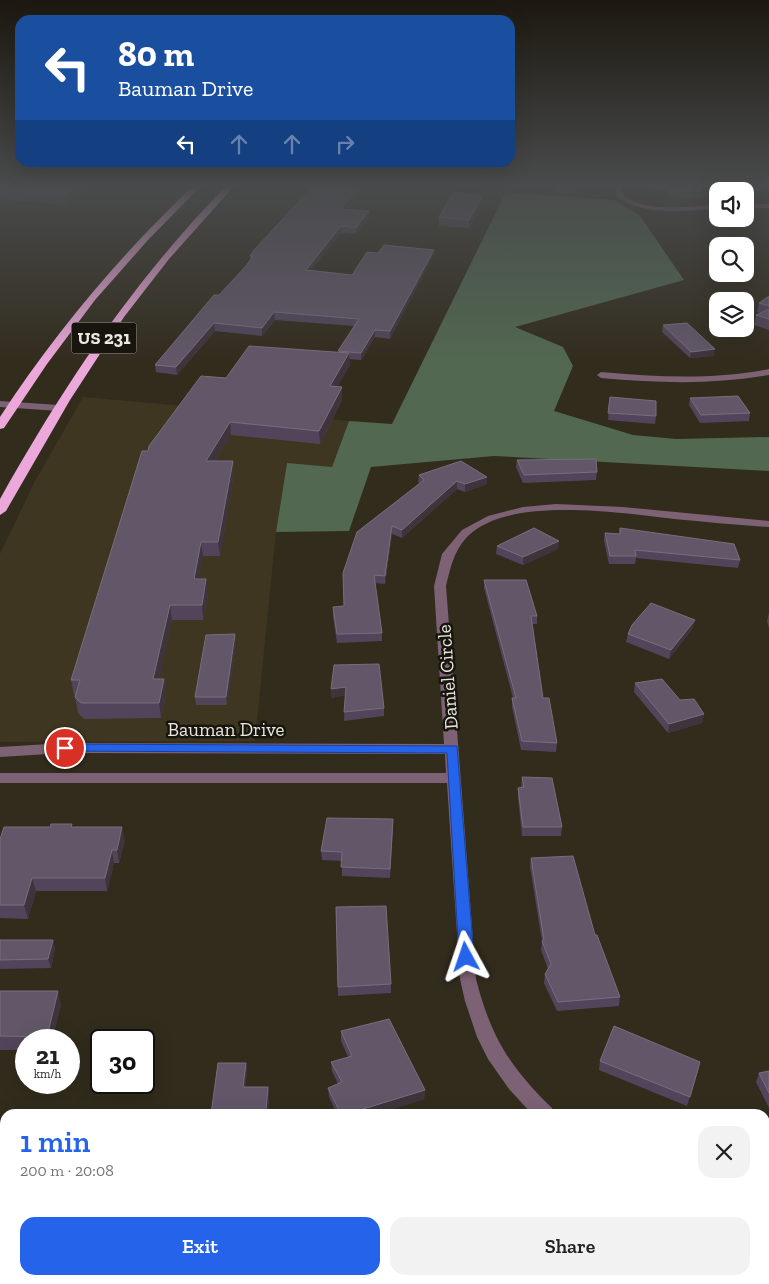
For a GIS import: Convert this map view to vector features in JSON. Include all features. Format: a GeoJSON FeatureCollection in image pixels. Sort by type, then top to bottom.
{"type":"FeatureCollection","features":[{"type":"Feature","properties":{"kind":"highway","name":"US 231"},"geometry":{"type":"LineString","coordinates":[[0,426],[13,405],[89,303],[140,244]]}},
{"type":"Feature","properties":{"kind":"highway","name":"US 231"},"geometry":{"type":"LineString","coordinates":[[0,511],[58,408],[106,334],[176,244]]}},
{"type":"Feature","properties":{"kind":"street"},"geometry":{"type":"LineString","coordinates":[[601,375],[685,380],[726,378],[769,372]]}},
{"type":"Feature","properties":{"kind":"street"},"geometry":{"type":"LineString","coordinates":[[0,404],[58,408]]}},
{"type":"Feature","properties":{"kind":"street","name":"Daniel Circle"},"geometry":{"type":"LineString","coordinates":[[540,1109],[517,1087],[498,1061],[482,1032],[474,1008],[468,979],[441,572],[451,546],[467,532],[486,521],[512,512],[558,507],[604,509],[769,524]]}},
{"type":"Feature","properties":{"kind":"street","name":"Bauman Drive"},"geometry":{"type":"LineString","coordinates":[[0,752],[65,748],[453,749]]}},
{"type":"Feature","properties":{"kind":"street"},"geometry":{"type":"LineString","coordinates":[[0,778],[455,778]]}},
{"type":"Feature","properties":{"kind":"shaded area"},"geometry":{"type":"Polygon","coordinates":[[[83,397],[349,421],[332,467],[287,464],[276,532],[255,741],[0,742],[0,554],[35,481],[83,397]]]}},
{"type":"Feature","properties":{"kind":"green space"},"geometry":{"type":"Polygon","coordinates":[[[480,244],[659,244],[684,280],[515,327],[563,347],[573,366],[554,411],[633,435],[676,439],[769,437],[769,471],[494,456],[371,467],[349,531],[276,532],[287,463],[332,467],[349,421],[392,424],[480,244]]]}},
{"type":"Feature","properties":{"kind":"building"},"geometry":{"type":"Polygon","coordinates":[[[260,244],[327,244],[306,270],[352,275],[367,252],[378,253],[384,245],[434,250],[390,331],[375,330],[361,353],[338,351],[359,319],[274,312],[262,328],[214,323],[176,367],[155,365],[214,295],[219,295],[246,266],[253,256],[250,256],[260,244]]]}},
{"type":"Feature","properties":{"kind":"building"},"geometry":{"type":"Polygon","coordinates":[[[769,296],[769,306],[759,303],[769,296]]]}},
{"type":"Feature","properties":{"kind":"building"},"geometry":{"type":"Polygon","coordinates":[[[769,309],[769,319],[756,315],[769,309]]]}},
{"type":"Feature","properties":{"kind":"building"},"geometry":{"type":"Polygon","coordinates":[[[687,323],[715,349],[691,352],[663,325],[687,323]]]}},
{"type":"Feature","properties":{"kind":"building"},"geometry":{"type":"Polygon","coordinates":[[[249,346],[349,353],[330,386],[342,387],[319,431],[230,422],[206,461],[233,461],[218,542],[201,542],[194,579],[206,579],[202,605],[170,605],[153,679],[164,679],[159,703],[81,703],[75,697],[80,680],[71,680],[142,451],[148,451],[149,446],[201,376],[226,378],[249,346]]]}},
{"type":"Feature","properties":{"kind":"building"},"geometry":{"type":"Polygon","coordinates":[[[738,396],[750,413],[701,415],[690,398],[738,396]]]}},
{"type":"Feature","properties":{"kind":"building"},"geometry":{"type":"Polygon","coordinates":[[[610,397],[656,401],[656,416],[608,413],[610,397]]]}},
{"type":"Feature","properties":{"kind":"building"},"geometry":{"type":"Polygon","coordinates":[[[596,459],[597,472],[524,475],[517,460],[596,459]]]}},
{"type":"Feature","properties":{"kind":"building"},"geometry":{"type":"Polygon","coordinates":[[[461,461],[487,477],[465,484],[457,481],[402,530],[392,526],[385,576],[374,575],[382,633],[337,634],[333,607],[344,606],[343,573],[357,532],[424,480],[419,475],[461,461]]]}},
{"type":"Feature","properties":{"kind":"building"},"geometry":{"type":"Polygon","coordinates":[[[534,528],[559,541],[523,557],[497,546],[534,528]]]}},
{"type":"Feature","properties":{"kind":"building"},"geometry":{"type":"Polygon","coordinates":[[[620,528],[734,544],[740,560],[635,550],[636,556],[610,556],[605,533],[620,534],[620,528]]]}},
{"type":"Feature","properties":{"kind":"building"},"geometry":{"type":"Polygon","coordinates":[[[484,580],[526,580],[537,616],[531,616],[543,698],[549,698],[557,743],[522,741],[512,698],[516,698],[484,580]]]}},
{"type":"Feature","properties":{"kind":"building"},"geometry":{"type":"Polygon","coordinates":[[[651,603],[695,620],[671,650],[628,634],[632,625],[651,603]]]}},
{"type":"Feature","properties":{"kind":"building"},"geometry":{"type":"Polygon","coordinates":[[[235,634],[226,697],[195,697],[206,635],[235,634]]]}},
{"type":"Feature","properties":{"kind":"building"},"geometry":{"type":"Polygon","coordinates":[[[379,664],[384,708],[344,712],[346,687],[331,689],[334,665],[379,664]]]}},
{"type":"Feature","properties":{"kind":"building"},"geometry":{"type":"Polygon","coordinates":[[[662,679],[680,700],[694,699],[704,714],[669,724],[635,683],[662,679]]]}},
{"type":"Feature","properties":{"kind":"building"},"geometry":{"type":"Polygon","coordinates":[[[522,777],[552,778],[562,827],[523,827],[518,788],[524,787],[522,777]]]}},
{"type":"Feature","properties":{"kind":"building"},"geometry":{"type":"Polygon","coordinates":[[[327,818],[393,819],[390,869],[341,867],[342,852],[321,851],[327,818]]]}},
{"type":"Feature","properties":{"kind":"building"},"geometry":{"type":"Polygon","coordinates":[[[51,824],[72,824],[71,827],[122,827],[117,850],[112,850],[105,878],[32,878],[24,905],[0,905],[0,839],[4,827],[50,827],[51,824]]]}},
{"type":"Feature","properties":{"kind":"building"},"geometry":{"type":"Polygon","coordinates":[[[573,856],[595,935],[597,935],[620,997],[558,1002],[545,974],[551,964],[542,941],[544,940],[531,858],[573,856]]]}},
{"type":"Feature","properties":{"kind":"building"},"geometry":{"type":"Polygon","coordinates":[[[386,906],[391,984],[338,987],[336,907],[386,906]]]}},
{"type":"Feature","properties":{"kind":"building"},"geometry":{"type":"Polygon","coordinates":[[[0,940],[53,940],[48,959],[0,960],[0,940]]]}},
{"type":"Feature","properties":{"kind":"building"},"geometry":{"type":"Polygon","coordinates":[[[0,991],[58,991],[49,1029],[15,1029],[15,1036],[0,1036],[0,991]]]}},
{"type":"Feature","properties":{"kind":"building"},"geometry":{"type":"Polygon","coordinates":[[[389,1019],[425,1090],[363,1109],[338,1109],[328,1088],[342,1082],[331,1062],[352,1056],[341,1031],[389,1019]]]}},
{"type":"Feature","properties":{"kind":"building"},"geometry":{"type":"Polygon","coordinates":[[[614,1026],[700,1062],[690,1097],[600,1061],[614,1026]]]}},
{"type":"Feature","properties":{"kind":"building"},"geometry":{"type":"Polygon","coordinates":[[[218,1063],[246,1063],[243,1087],[268,1087],[266,1109],[212,1109],[218,1063]]]}},
{"type":"Feature","properties":{"kind":"building"},"geometry":{"type":"Polygon","coordinates":[[[769,1071],[769,1093],[759,1073],[769,1071]]]}},
{"type":"Feature","properties":{"kind":"route"},"geometry":{"type":"LineString","coordinates":[[65,748],[453,749],[466,957]]}}]}
